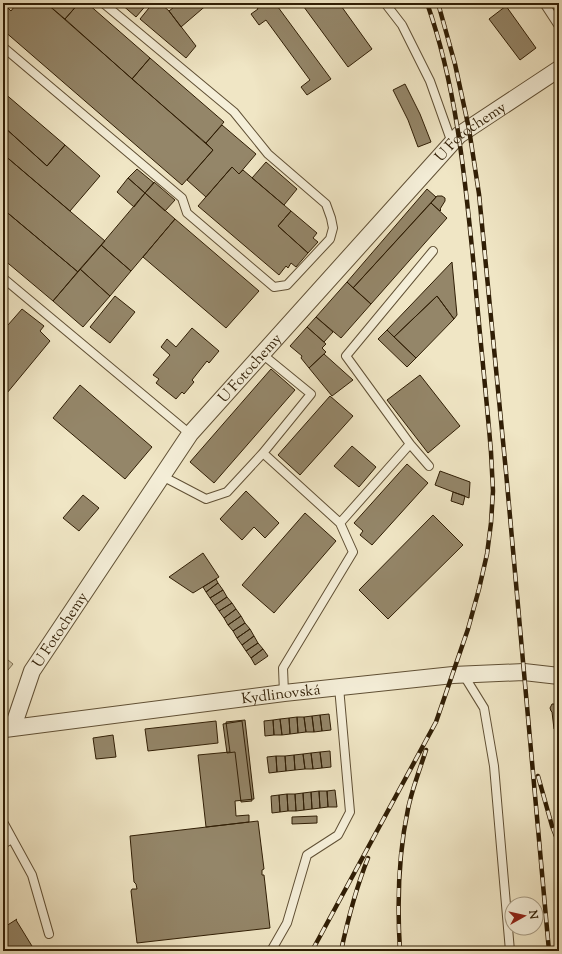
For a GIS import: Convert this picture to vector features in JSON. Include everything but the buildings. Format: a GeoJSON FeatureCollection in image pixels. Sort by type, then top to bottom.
{"type":"FeatureCollection","features":[{"type":"Feature","properties":{"kind":"street","name":"U Fotochemy"},"geometry":{"type":"LineString","coordinates":[[8,728],[32,671],[190,434],[459,135],[559,69]]}},
{"type":"Feature","properties":{"kind":"street","name":"Kydlinovská"},"geometry":{"type":"LineString","coordinates":[[8,728],[284,693],[464,674],[524,672],[559,676]]}},
{"type":"Feature","properties":{"kind":"lane"},"geometry":{"type":"LineString","coordinates":[[3,47],[182,198],[187,213],[192,218],[274,286],[287,285],[330,239],[333,228],[332,218],[326,204],[268,154],[234,112],[103,3]]}},
{"type":"Feature","properties":{"kind":"lane"},"geometry":{"type":"LineString","coordinates":[[385,3],[402,25],[430,81],[452,143]]}},
{"type":"Feature","properties":{"kind":"lane"},"geometry":{"type":"LineString","coordinates":[[544,3],[559,26]]}},
{"type":"Feature","properties":{"kind":"lane"},"geometry":{"type":"LineString","coordinates":[[429,466],[410,444],[346,356],[433,251]]}},
{"type":"Feature","properties":{"kind":"lane"},"geometry":{"type":"LineString","coordinates":[[3,278],[190,434]]}},
{"type":"Feature","properties":{"kind":"lane"},"geometry":{"type":"LineString","coordinates":[[162,476],[206,500],[227,492],[263,453],[311,394],[262,354]]}},
{"type":"Feature","properties":{"kind":"lane"},"geometry":{"type":"LineString","coordinates":[[340,523],[410,444]]}},
{"type":"Feature","properties":{"kind":"lane"},"geometry":{"type":"LineString","coordinates":[[263,453],[340,523],[353,552],[283,668],[284,693]]}},
{"type":"Feature","properties":{"kind":"lane"},"geometry":{"type":"LineString","coordinates":[[464,674],[484,708],[494,766],[510,951]]}},
{"type":"Feature","properties":{"kind":"lane"},"geometry":{"type":"LineString","coordinates":[[272,951],[287,923],[307,855],[338,836],[350,812],[339,687]]}},
{"type":"Feature","properties":{"kind":"lane"},"geometry":{"type":"LineString","coordinates":[[3,822],[32,875],[49,934]]}},
{"type":"Feature","properties":{"kind":"lane"},"geometry":{"type":"LineString","coordinates":[[3,844],[12,838]]}},
{"type":"Feature","properties":{"kind":"shaded area"},"geometry":{"type":"Polygon","coordinates":[[[3,656],[13,664],[3,676],[3,656]]]}},
{"type":"Feature","properties":{"kind":"railway"},"geometry":{"type":"LineString","coordinates":[[312,951],[436,722],[468,629],[487,554],[491,523],[493,491],[491,452],[463,167],[453,101],[446,68],[427,3]]}},
{"type":"Feature","properties":{"kind":"railway"},"geometry":{"type":"LineString","coordinates":[[438,3],[455,64],[469,129],[479,194],[506,472],[549,951]]}},
{"type":"Feature","properties":{"kind":"railway"},"geometry":{"type":"LineString","coordinates":[[400,951],[399,880],[402,844],[410,802],[426,750]]}},
{"type":"Feature","properties":{"kind":"railway"},"geometry":{"type":"LineString","coordinates":[[538,776],[552,826],[559,844]]}},
{"type":"Feature","properties":{"kind":"railway"},"geometry":{"type":"LineString","coordinates":[[341,951],[346,927],[368,858]]}}]}
